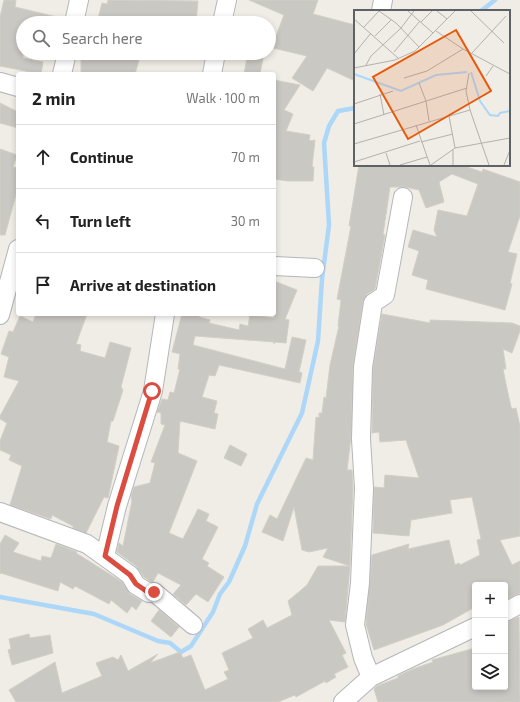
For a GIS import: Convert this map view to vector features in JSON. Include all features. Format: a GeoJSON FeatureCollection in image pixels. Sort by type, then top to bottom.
{"type":"FeatureCollection","features":[{"type":"Feature","properties":{"kind":"street"},"geometry":{"type":"LineString","coordinates":[[76,16],[79,0]]}},
{"type":"Feature","properties":{"kind":"street"},"geometry":{"type":"LineString","coordinates":[[224,16],[227,0]]}},
{"type":"Feature","properties":{"kind":"street"},"geometry":{"type":"LineString","coordinates":[[381,10],[383,0]]}},
{"type":"Feature","properties":{"kind":"street"},"geometry":{"type":"LineString","coordinates":[[62,72],[65,60]]}},
{"type":"Feature","properties":{"kind":"street"},"geometry":{"type":"LineString","coordinates":[[212,72],[215,60]]}},
{"type":"Feature","properties":{"kind":"street"},"geometry":{"type":"LineString","coordinates":[[0,82],[16,86]]}},
{"type":"Feature","properties":{"kind":"street"},"geometry":{"type":"LineString","coordinates":[[371,677],[363,658],[355,625],[360,582],[364,488],[361,439],[363,367],[373,303],[385,295],[403,197]]}},
{"type":"Feature","properties":{"kind":"street"},"geometry":{"type":"LineString","coordinates":[[0,315],[16,256]]}},
{"type":"Feature","properties":{"kind":"street"},"geometry":{"type":"LineString","coordinates":[[276,266],[315,268]]}},
{"type":"Feature","properties":{"kind":"street"},"geometry":{"type":"LineString","coordinates":[[105,556],[117,506],[152,391],[165,316]]}},
{"type":"Feature","properties":{"kind":"street"},"geometry":{"type":"LineString","coordinates":[[0,512],[87,544],[130,575],[136,584],[149,593],[154,592],[193,625]]}},
{"type":"Feature","properties":{"kind":"street"},"geometry":{"type":"LineString","coordinates":[[508,610],[520,604]]}},
{"type":"Feature","properties":{"kind":"street"},"geometry":{"type":"LineString","coordinates":[[343,702],[371,677],[472,628]]}},
{"type":"Feature","properties":{"kind":"building"},"geometry":{"type":"Polygon","coordinates":[[[4,0],[16,0],[15,7],[53,16],[16,16],[16,60],[33,60],[43,62],[41,72],[31,72],[0,66],[0,17],[4,0]]]}},
{"type":"Feature","properties":{"kind":"building"},"geometry":{"type":"Polygon","coordinates":[[[108,0],[198,1],[197,16],[99,16],[102,3],[107,4],[108,0]]]}},
{"type":"Feature","properties":{"kind":"building"},"geometry":{"type":"Polygon","coordinates":[[[249,0],[318,0],[313,14],[354,25],[354,81],[327,68],[313,91],[292,78],[307,56],[276,49],[276,36],[284,15],[249,0]]]}},
{"type":"Feature","properties":{"kind":"building"},"geometry":{"type":"Polygon","coordinates":[[[81,60],[139,60],[136,72],[81,72],[81,60]]]}},
{"type":"Feature","properties":{"kind":"building"},"geometry":{"type":"Polygon","coordinates":[[[247,60],[263,60],[260,72],[244,72],[247,60]]]}},
{"type":"Feature","properties":{"kind":"building"},"geometry":{"type":"Polygon","coordinates":[[[276,80],[300,85],[284,110],[293,114],[286,131],[310,135],[309,141],[315,140],[312,167],[314,167],[313,181],[276,179],[276,80]]]}},
{"type":"Feature","properties":{"kind":"building"},"geometry":{"type":"Polygon","coordinates":[[[0,103],[16,111],[16,127],[0,123],[0,103]]]}},
{"type":"Feature","properties":{"kind":"building"},"geometry":{"type":"Polygon","coordinates":[[[0,149],[16,155],[13,167],[16,168],[16,194],[5,235],[0,235],[0,149]]]}},
{"type":"Feature","properties":{"kind":"building"},"geometry":{"type":"Polygon","coordinates":[[[359,166],[464,166],[482,172],[483,169],[520,182],[520,216],[508,252],[517,254],[510,283],[512,284],[505,310],[426,289],[428,280],[412,275],[419,251],[408,247],[413,230],[437,237],[434,230],[438,210],[467,216],[478,184],[452,174],[439,182],[444,202],[426,208],[419,190],[405,187],[390,187],[385,221],[383,222],[385,222],[383,234],[385,235],[375,289],[367,294],[363,301],[353,365],[351,437],[347,470],[352,470],[353,488],[350,566],[323,557],[328,548],[309,552],[302,550],[294,507],[283,541],[262,532],[270,515],[277,519],[306,458],[313,460],[316,417],[319,418],[319,413],[322,413],[324,397],[326,398],[330,365],[339,326],[341,300],[337,299],[351,226],[349,226],[359,166]]]}},
{"type":"Feature","properties":{"kind":"building"},"geometry":{"type":"Polygon","coordinates":[[[276,282],[297,290],[285,319],[289,320],[286,343],[275,342],[274,344],[274,342],[195,336],[193,345],[285,369],[292,337],[306,340],[299,372],[302,373],[300,383],[219,365],[215,376],[209,375],[202,397],[217,401],[214,413],[218,414],[215,429],[180,421],[178,453],[197,461],[169,533],[183,539],[198,509],[209,514],[206,521],[218,527],[202,559],[209,563],[207,566],[224,577],[208,602],[196,594],[186,605],[173,594],[181,585],[158,573],[153,582],[151,582],[144,577],[136,566],[117,552],[119,543],[123,546],[134,487],[150,483],[155,463],[151,462],[165,425],[161,424],[161,413],[157,412],[162,399],[168,400],[170,392],[174,393],[180,369],[178,369],[180,354],[172,352],[181,316],[199,316],[210,320],[209,323],[239,330],[240,324],[248,326],[250,316],[274,318],[274,316],[276,316],[276,282]]]}},
{"type":"Feature","properties":{"kind":"building"},"geometry":{"type":"Polygon","coordinates":[[[382,314],[430,323],[430,320],[512,323],[520,326],[520,331],[512,353],[503,349],[506,369],[503,369],[511,407],[512,409],[516,408],[520,426],[520,536],[500,540],[512,565],[520,561],[520,593],[508,599],[508,582],[472,582],[472,609],[443,625],[374,650],[366,624],[372,555],[409,544],[408,549],[449,540],[455,565],[459,563],[460,565],[480,555],[477,540],[481,539],[472,497],[450,500],[452,513],[411,520],[409,536],[373,533],[374,487],[384,488],[385,475],[419,478],[406,440],[380,442],[379,432],[372,433],[373,368],[382,314]]]}},
{"type":"Feature","properties":{"kind":"building"},"geometry":{"type":"Polygon","coordinates":[[[20,316],[33,322],[35,316],[86,316],[76,344],[81,345],[80,351],[105,358],[110,342],[131,348],[121,387],[123,390],[113,421],[111,421],[107,442],[119,446],[108,498],[104,497],[86,533],[73,528],[73,526],[52,515],[51,519],[10,505],[22,466],[9,460],[11,455],[0,450],[0,441],[7,423],[0,419],[0,416],[19,381],[4,377],[9,357],[1,354],[9,331],[13,332],[20,316]]]}},
{"type":"Feature","properties":{"kind":"building"},"geometry":{"type":"Polygon","coordinates":[[[230,445],[247,454],[241,466],[224,458],[230,445]]]}},
{"type":"Feature","properties":{"kind":"building"},"geometry":{"type":"Polygon","coordinates":[[[5,535],[19,543],[13,552],[41,561],[42,556],[51,558],[56,544],[77,552],[76,553],[122,582],[130,594],[142,601],[136,610],[132,606],[127,613],[111,600],[109,604],[75,586],[73,589],[60,582],[58,591],[1,573],[0,574],[0,544],[5,535]]]}},
{"type":"Feature","properties":{"kind":"building"},"geometry":{"type":"Polygon","coordinates":[[[318,566],[350,566],[345,622],[329,620],[346,653],[342,655],[348,667],[334,674],[336,677],[326,683],[325,681],[296,697],[295,695],[278,702],[16,702],[9,690],[55,662],[62,693],[102,676],[96,663],[113,657],[118,660],[121,655],[128,671],[158,654],[150,663],[180,652],[183,658],[191,655],[205,690],[228,679],[224,672],[229,670],[222,653],[253,638],[248,629],[263,620],[267,628],[292,615],[288,601],[307,585],[318,566]]]}},
{"type":"Feature","properties":{"kind":"building"},"geometry":{"type":"Polygon","coordinates":[[[159,610],[179,627],[171,637],[151,621],[159,610]]]}},
{"type":"Feature","properties":{"kind":"building"},"geometry":{"type":"Polygon","coordinates":[[[519,617],[520,702],[378,702],[374,689],[377,686],[398,678],[398,676],[413,669],[433,662],[432,660],[472,649],[472,690],[508,690],[508,621],[519,617]]]}},
{"type":"Feature","properties":{"kind":"building"},"geometry":{"type":"Polygon","coordinates":[[[29,634],[30,638],[50,635],[53,653],[12,665],[8,650],[11,649],[9,639],[29,634]]]}},
{"type":"Feature","properties":{"kind":"waterway"},"geometry":{"type":"LineString","coordinates":[[482,10],[495,0]]}},
{"type":"Feature","properties":{"kind":"waterway"},"geometry":{"type":"LineString","coordinates":[[0,597],[94,614],[158,641],[170,643],[181,652],[191,646],[213,612],[220,594],[229,582],[245,546],[257,504],[302,413],[318,341],[322,279],[329,225],[324,143],[329,126],[338,111],[354,108]]}},
{"type":"Feature","properties":{"kind":"route"},"geometry":{"type":"LineString","coordinates":[[152,391],[117,506],[105,556],[124,572],[130,575],[136,584],[149,593],[154,592]]}}]}
